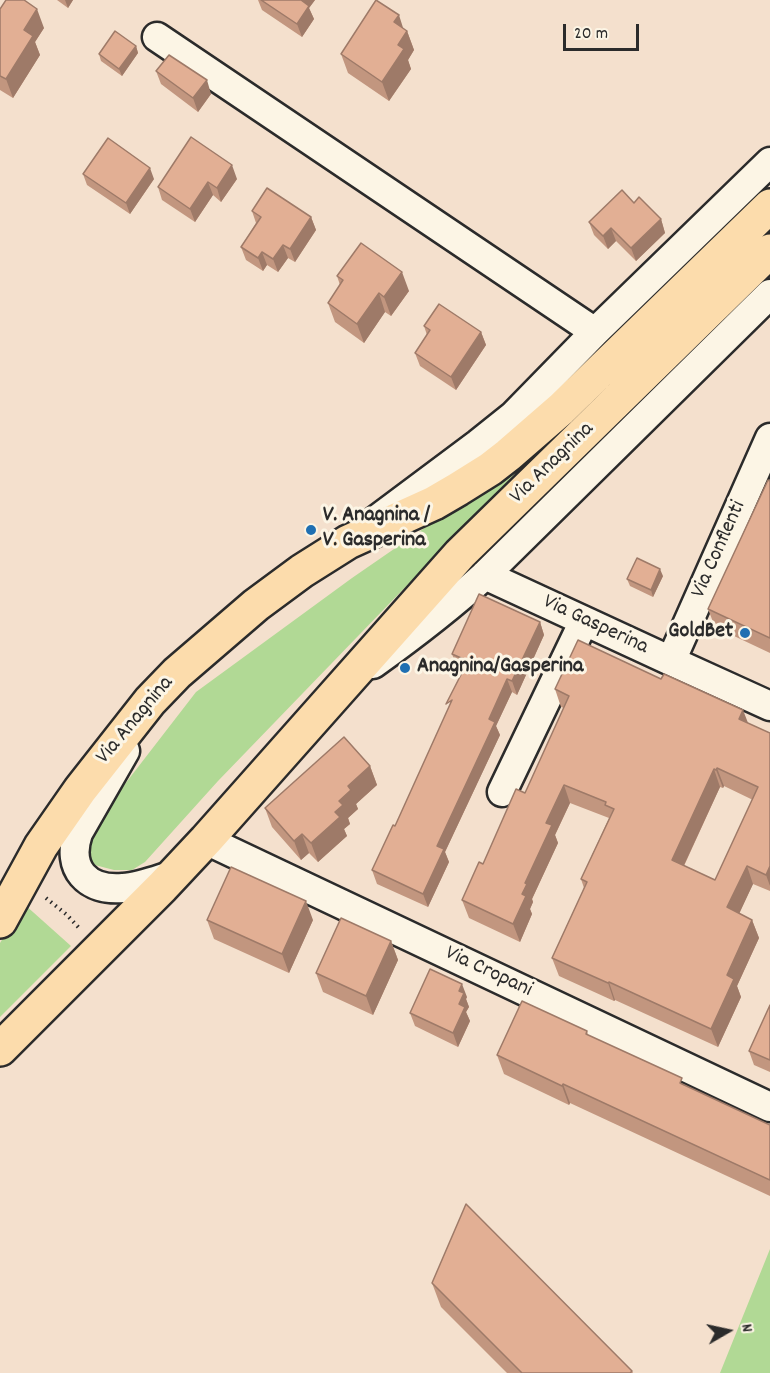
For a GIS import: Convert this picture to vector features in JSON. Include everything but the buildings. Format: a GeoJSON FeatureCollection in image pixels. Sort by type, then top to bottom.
{"type":"FeatureCollection","features":[{"type":"Feature","properties":{"kind":"main road","name":"Via Anagnina"},"geometry":{"type":"LineString","coordinates":[[0,921],[41,846],[63,813],[163,687],[191,660],[256,605],[302,571],[348,542],[442,498],[475,479],[508,455],[569,401],[770,206]]}},
{"type":"Feature","properties":{"kind":"main road","name":"Via Anagnina"},"geometry":{"type":"LineString","coordinates":[[0,1049],[206,840],[460,554],[770,251]]}},
{"type":"Feature","properties":{"kind":"street"},"geometry":{"type":"LineString","coordinates":[[157,37],[595,332]]}},
{"type":"Feature","properties":{"kind":"street","name":"Via Anagnina"},"geometry":{"type":"LineString","coordinates":[[348,542],[513,416],[595,332],[770,162]]}},
{"type":"Feature","properties":{"kind":"street","name":"Via Anagnina"},"geometry":{"type":"LineString","coordinates":[[344,684],[412,637],[485,575],[770,294]]}},
{"type":"Feature","properties":{"kind":"street","name":"Via Conflenti"},"geometry":{"type":"LineString","coordinates":[[671,661],[770,438]]}},
{"type":"Feature","properties":{"kind":"street","name":"Via Gasperina"},"geometry":{"type":"LineString","coordinates":[[485,575],[770,706]]}},
{"type":"Feature","properties":{"kind":"street"},"geometry":{"type":"LineString","coordinates":[[502,792],[584,621]]}},
{"type":"Feature","properties":{"kind":"street"},"geometry":{"type":"LineString","coordinates":[[163,687],[78,833],[75,842],[75,861],[81,875],[96,885],[104,887],[126,888],[173,875]]}},
{"type":"Feature","properties":{"kind":"street","name":"Via Cropani"},"geometry":{"type":"LineString","coordinates":[[206,840],[770,1107]]}},
{"type":"Feature","properties":{"kind":"path"},"geometry":{"type":"LineString","coordinates":[[42,896],[67,915],[83,932]]}},
{"type":"Feature","properties":{"kind":"green space"},"geometry":{"type":"Polygon","coordinates":[[[529,459],[218,781],[145,862],[132,870],[114,870],[91,864],[88,842],[118,793],[196,692],[352,578],[529,459]]]}},
{"type":"Feature","properties":{"kind":"green space"},"geometry":{"type":"Polygon","coordinates":[[[24,904],[71,946],[0,1017],[0,943],[24,904]]]}},
{"type":"Feature","properties":{"kind":"green space"},"geometry":{"type":"Polygon","coordinates":[[[770,1249],[770,1373],[720,1373],[770,1249]]]}},
{"type":"Feature","properties":{"kind":"place","name":"V. Anagnina / V. Gasperina"},"geometry":{"type":"Point","coordinates":[311,530]}},
{"type":"Feature","properties":{"kind":"place","name":"GoldBet"},"geometry":{"type":"Point","coordinates":[745,633]}},
{"type":"Feature","properties":{"kind":"place","name":"Anagnina/Gasperina"},"geometry":{"type":"Point","coordinates":[405,668]}}]}
